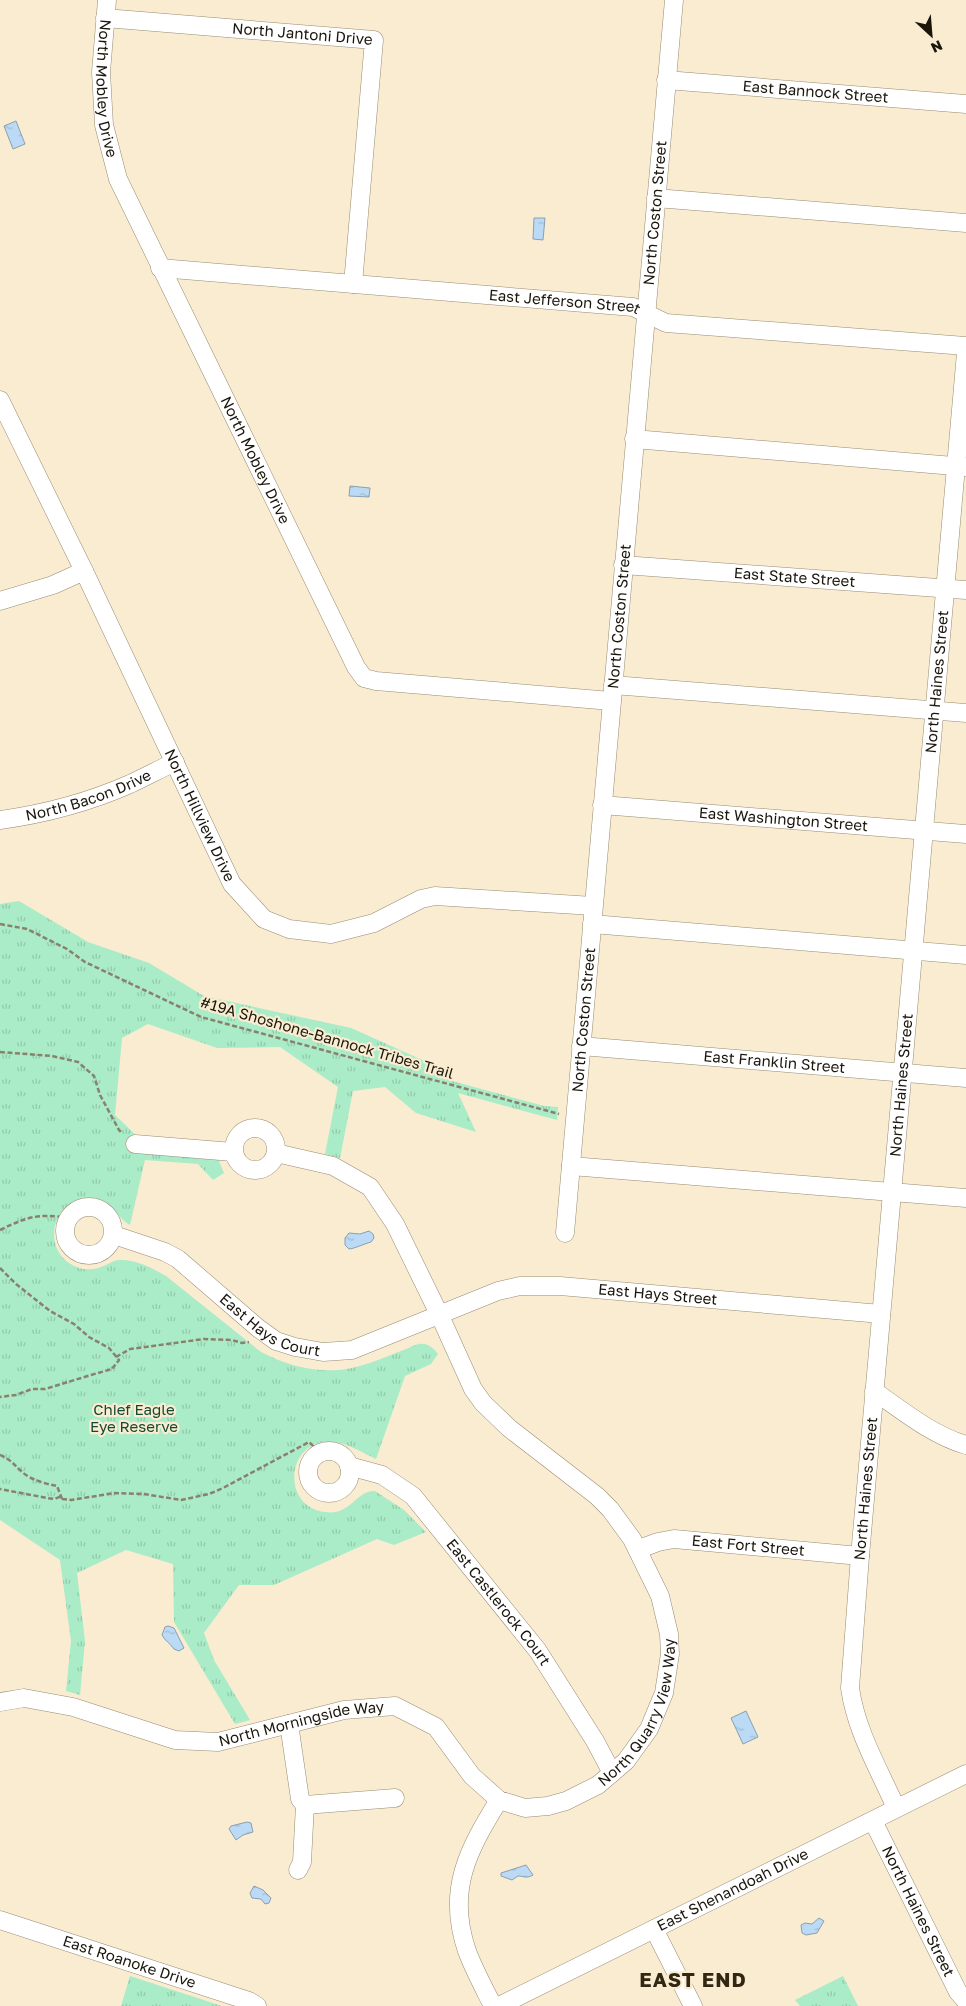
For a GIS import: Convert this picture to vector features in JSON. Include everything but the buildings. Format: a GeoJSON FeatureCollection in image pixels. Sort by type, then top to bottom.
{"type":"FeatureCollection","features":[{"type":"Feature","properties":{"kind":"street","name":"North Mobley Drive"},"geometry":{"type":"LineString","coordinates":[[107,0],[101,72],[104,124],[118,178],[160,268],[356,667],[364,678],[376,681],[612,693]]}},
{"type":"Feature","properties":{"kind":"street","name":"North Coston Street"},"geometry":{"type":"LineString","coordinates":[[565,1233],[674,0]]}},
{"type":"Feature","properties":{"kind":"street","name":"North Jantoni Drive"},"geometry":{"type":"LineString","coordinates":[[105,18],[374,40],[353,284]]}},
{"type":"Feature","properties":{"kind":"street","name":"East Bannock Street"},"geometry":{"type":"LineString","coordinates":[[666,80],[966,104]]}},
{"type":"Feature","properties":{"kind":"street"},"geometry":{"type":"LineString","coordinates":[[656,198],[966,223]]}},
{"type":"Feature","properties":{"kind":"street","name":"East Jefferson Street"},"geometry":{"type":"LineString","coordinates":[[160,268],[633,307],[666,323],[966,346]]}},
{"type":"Feature","properties":{"kind":"street","name":"North Haines Street"},"geometry":{"type":"LineString","coordinates":[[896,1808],[858,1724],[850,1688],[874,1391],[934,710],[945,589],[961,466],[966,353]]}},
{"type":"Feature","properties":{"kind":"street","name":"North Hillview Drive"},"geometry":{"type":"LineString","coordinates":[[0,400],[84,571],[232,884],[264,919],[290,929],[331,934],[374,923],[421,899],[435,896],[593,906]]}},
{"type":"Feature","properties":{"kind":"street"},"geometry":{"type":"LineString","coordinates":[[634,439],[961,466]]}},
{"type":"Feature","properties":{"kind":"street","name":"East State Street"},"geometry":{"type":"LineString","coordinates":[[624,565],[966,590]]}},
{"type":"Feature","properties":{"kind":"street"},"geometry":{"type":"LineString","coordinates":[[0,601],[53,585],[84,571]]}},
{"type":"Feature","properties":{"kind":"street"},"geometry":{"type":"LineString","coordinates":[[612,693],[966,713]]}},
{"type":"Feature","properties":{"kind":"street","name":"North Bacon Drive"},"geometry":{"type":"LineString","coordinates":[[0,820],[46,812],[97,796],[129,784],[175,762]]}},
{"type":"Feature","properties":{"kind":"street","name":"East Washington Street"},"geometry":{"type":"LineString","coordinates":[[602,805],[966,834]]}},
{"type":"Feature","properties":{"kind":"street"},"geometry":{"type":"LineString","coordinates":[[592,924],[966,955]]}},
{"type":"Feature","properties":{"kind":"street","name":"East Franklin Street"},"geometry":{"type":"LineString","coordinates":[[581,1046],[966,1078]]}},
{"type":"Feature","properties":{"kind":"street"},"geometry":{"type":"LineString","coordinates":[[251,1127],[260,1127],[267,1131],[273,1137],[276,1145],[273,1161],[266,1167],[258,1170],[242,1167],[233,1152],[237,1136],[243,1130],[251,1127]]}},
{"type":"Feature","properties":{"kind":"street"},"geometry":{"type":"LineString","coordinates":[[134,1144],[233,1152]]}},
{"type":"Feature","properties":{"kind":"street","name":"North Quarry View Way"},"geometry":{"type":"LineString","coordinates":[[276,1153],[333,1166],[370,1187],[395,1224],[473,1389],[483,1403],[509,1428],[597,1496],[622,1524],[639,1549],[660,1596],[666,1615],[670,1654],[668,1674],[658,1711],[649,1729],[626,1761],[612,1774],[582,1794],[548,1806],[524,1808],[499,1800]]}},
{"type":"Feature","properties":{"kind":"street"},"geometry":{"type":"LineString","coordinates":[[571,1166],[966,1198]]}},
{"type":"Feature","properties":{"kind":"street"},"geometry":{"type":"LineString","coordinates":[[84,1207],[102,1210],[110,1217],[114,1235],[104,1252],[95,1256],[85,1256],[69,1246],[65,1237],[65,1227],[68,1218],[84,1207]]}},
{"type":"Feature","properties":{"kind":"street","name":"East Hays Court"},"geometry":{"type":"LineString","coordinates":[[114,1235],[165,1252],[178,1259],[276,1341],[295,1347],[324,1352],[352,1350],[440,1316]]}},
{"type":"Feature","properties":{"kind":"street","name":"East Hays Street"},"geometry":{"type":"LineString","coordinates":[[440,1316],[498,1291],[520,1286],[542,1285],[881,1314]]}},
{"type":"Feature","properties":{"kind":"street"},"geometry":{"type":"LineString","coordinates":[[874,1391],[921,1424],[952,1441],[966,1445]]}},
{"type":"Feature","properties":{"kind":"street","name":"East Castlerock Court"},"geometry":{"type":"LineString","coordinates":[[321,1453],[331,1451],[339,1453],[345,1458],[349,1466],[382,1475],[413,1496],[538,1651],[595,1741],[612,1774]]}},
{"type":"Feature","properties":{"kind":"street"},"geometry":{"type":"LineString","coordinates":[[321,1453],[310,1462],[307,1470],[308,1478],[318,1490],[326,1493],[335,1492],[342,1488],[350,1474],[349,1466]]}},
{"type":"Feature","properties":{"kind":"street","name":"East Fort Street"},"geometry":{"type":"LineString","coordinates":[[639,1549],[658,1542],[674,1540],[860,1556]]}},
{"type":"Feature","properties":{"kind":"street","name":"North Morningside Way"},"geometry":{"type":"LineString","coordinates":[[0,1702],[24,1698],[72,1707],[175,1740],[218,1742],[344,1710],[395,1706],[436,1727],[472,1776],[499,1800]]}},
{"type":"Feature","properties":{"kind":"street"},"geometry":{"type":"LineString","coordinates":[[289,1724],[300,1799],[305,1805],[302,1862],[298,1870]]}},
{"type":"Feature","properties":{"kind":"street","name":"East Shenandoah Drive"},"geometry":{"type":"LineString","coordinates":[[499,2006],[966,1774]]}},
{"type":"Feature","properties":{"kind":"street"},"geometry":{"type":"LineString","coordinates":[[305,1805],[396,1798]]}},
{"type":"Feature","properties":{"kind":"street"},"geometry":{"type":"LineString","coordinates":[[493,2006],[467,1951],[461,1924],[459,1897],[466,1861],[473,1844],[499,1800]]}},
{"type":"Feature","properties":{"kind":"street","name":"North Haines Street"},"geometry":{"type":"LineString","coordinates":[[873,1820],[958,1992],[966,2002]]}},
{"type":"Feature","properties":{"kind":"street","name":"East Roanoke Drive"},"geometry":{"type":"LineString","coordinates":[[0,1920],[249,2001],[257,2006]]}},
{"type":"Feature","properties":{"kind":"street"},"geometry":{"type":"LineString","coordinates":[[654,1929],[693,2006]]}},
{"type":"Feature","properties":{"kind":"path","name":"#19A Shoshone-Bannock Tribes Trail"},"geometry":{"type":"LineString","coordinates":[[0,924],[27,929],[66,949],[85,962],[201,1017],[575,1118]]}},
{"type":"Feature","properties":{"kind":"path"},"geometry":{"type":"LineString","coordinates":[[0,1052],[52,1056],[78,1062],[94,1076],[100,1094],[119,1130],[134,1144]]}},
{"type":"Feature","properties":{"kind":"path"},"geometry":{"type":"LineString","coordinates":[[0,1230],[40,1215],[68,1218]]}},
{"type":"Feature","properties":{"kind":"path"},"geometry":{"type":"LineString","coordinates":[[0,1268],[16,1284],[50,1311],[74,1324],[88,1337],[109,1348],[119,1360],[112,1369],[45,1389],[32,1389],[16,1396],[0,1397]]}},
{"type":"Feature","properties":{"kind":"path"},"geometry":{"type":"LineString","coordinates":[[116,1357],[130,1349],[204,1339],[232,1340],[242,1343],[256,1340],[266,1333]]}},
{"type":"Feature","properties":{"kind":"path"},"geometry":{"type":"LineString","coordinates":[[0,1489],[47,1498],[59,1497],[70,1500],[115,1493],[144,1494],[181,1500],[208,1494],[223,1488],[309,1442],[321,1453]]}},
{"type":"Feature","properties":{"kind":"path"},"geometry":{"type":"LineString","coordinates":[[0,1456],[11,1460],[26,1475],[45,1484],[57,1486],[62,1499]]}},
{"type":"Feature","properties":{"kind":"green space","name":"Chief Eagle Eye Reserve"},"geometry":{"type":"Polygon","coordinates":[[[19,901],[88,942],[149,963],[204,996],[351,1028],[447,1071],[452,1081],[544,1106],[558,1107],[557,1120],[458,1093],[476,1132],[416,1113],[385,1087],[353,1091],[340,1158],[325,1154],[338,1087],[280,1047],[217,1048],[148,1024],[122,1038],[115,1115],[146,1145],[219,1152],[219,1161],[224,1173],[213,1180],[198,1164],[145,1160],[130,1225],[106,1203],[94,1199],[81,1199],[62,1211],[54,1232],[55,1243],[60,1254],[69,1263],[78,1268],[92,1269],[116,1260],[125,1260],[149,1267],[166,1276],[261,1352],[299,1367],[319,1370],[347,1369],[370,1363],[419,1344],[430,1346],[438,1354],[431,1364],[405,1376],[376,1459],[344,1444],[333,1442],[318,1443],[306,1450],[298,1460],[294,1473],[295,1486],[300,1498],[310,1507],[325,1512],[334,1512],[347,1507],[363,1494],[375,1491],[404,1510],[426,1532],[394,1545],[377,1539],[274,1585],[239,1585],[204,1633],[214,1660],[250,1720],[235,1724],[174,1622],[173,1564],[126,1550],[77,1573],[85,1641],[80,1695],[66,1691],[71,1641],[60,1560],[0,1520],[0,904],[19,901]]]}},
{"type":"Feature","properties":{"kind":"green space"},"geometry":{"type":"Polygon","coordinates":[[[130,1976],[222,2006],[121,2006],[130,1976]]]}},
{"type":"Feature","properties":{"kind":"green space"},"geometry":{"type":"Polygon","coordinates":[[[843,1976],[858,2006],[800,2006],[795,2000],[843,1976]]]}},
{"type":"Feature","properties":{"kind":"water"},"geometry":{"type":"Polygon","coordinates":[[[16,121],[25,144],[13,149],[4,126],[16,121]]]}},
{"type":"Feature","properties":{"kind":"water"},"geometry":{"type":"Polygon","coordinates":[[[534,218],[545,218],[543,240],[533,239],[534,218]]]}},
{"type":"Feature","properties":{"kind":"water"},"geometry":{"type":"Polygon","coordinates":[[[350,486],[370,488],[369,497],[349,496],[350,486]]]}},
{"type":"Feature","properties":{"kind":"water"},"geometry":{"type":"Polygon","coordinates":[[[369,1231],[373,1234],[374,1238],[371,1242],[349,1249],[345,1245],[345,1238],[349,1233],[360,1234],[369,1231]]]}},
{"type":"Feature","properties":{"kind":"water"},"geometry":{"type":"Polygon","coordinates":[[[165,1627],[174,1628],[184,1648],[179,1651],[174,1649],[162,1635],[165,1627]]]}},
{"type":"Feature","properties":{"kind":"water"},"geometry":{"type":"Polygon","coordinates":[[[746,1711],[758,1737],[743,1744],[731,1718],[746,1711]]]}},
{"type":"Feature","properties":{"kind":"water"},"geometry":{"type":"Polygon","coordinates":[[[247,1822],[251,1823],[253,1832],[243,1835],[236,1840],[229,1829],[231,1826],[247,1822]]]}},
{"type":"Feature","properties":{"kind":"water"},"geometry":{"type":"Polygon","coordinates":[[[526,1865],[533,1875],[527,1877],[518,1876],[512,1880],[501,1876],[501,1873],[526,1865]]]}},
{"type":"Feature","properties":{"kind":"water"},"geometry":{"type":"Polygon","coordinates":[[[254,1886],[263,1890],[271,1898],[269,1903],[265,1904],[261,1899],[252,1898],[250,1893],[254,1886]]]}},
{"type":"Feature","properties":{"kind":"water"},"geometry":{"type":"Polygon","coordinates":[[[819,1918],[824,1921],[817,1933],[806,1935],[802,1933],[801,1925],[805,1923],[812,1924],[819,1918]]]}},
{"type":"Feature","properties":{"kind":"district","name":"EAST END"},"geometry":{"type":"Point","coordinates":[693,1980]}}]}
